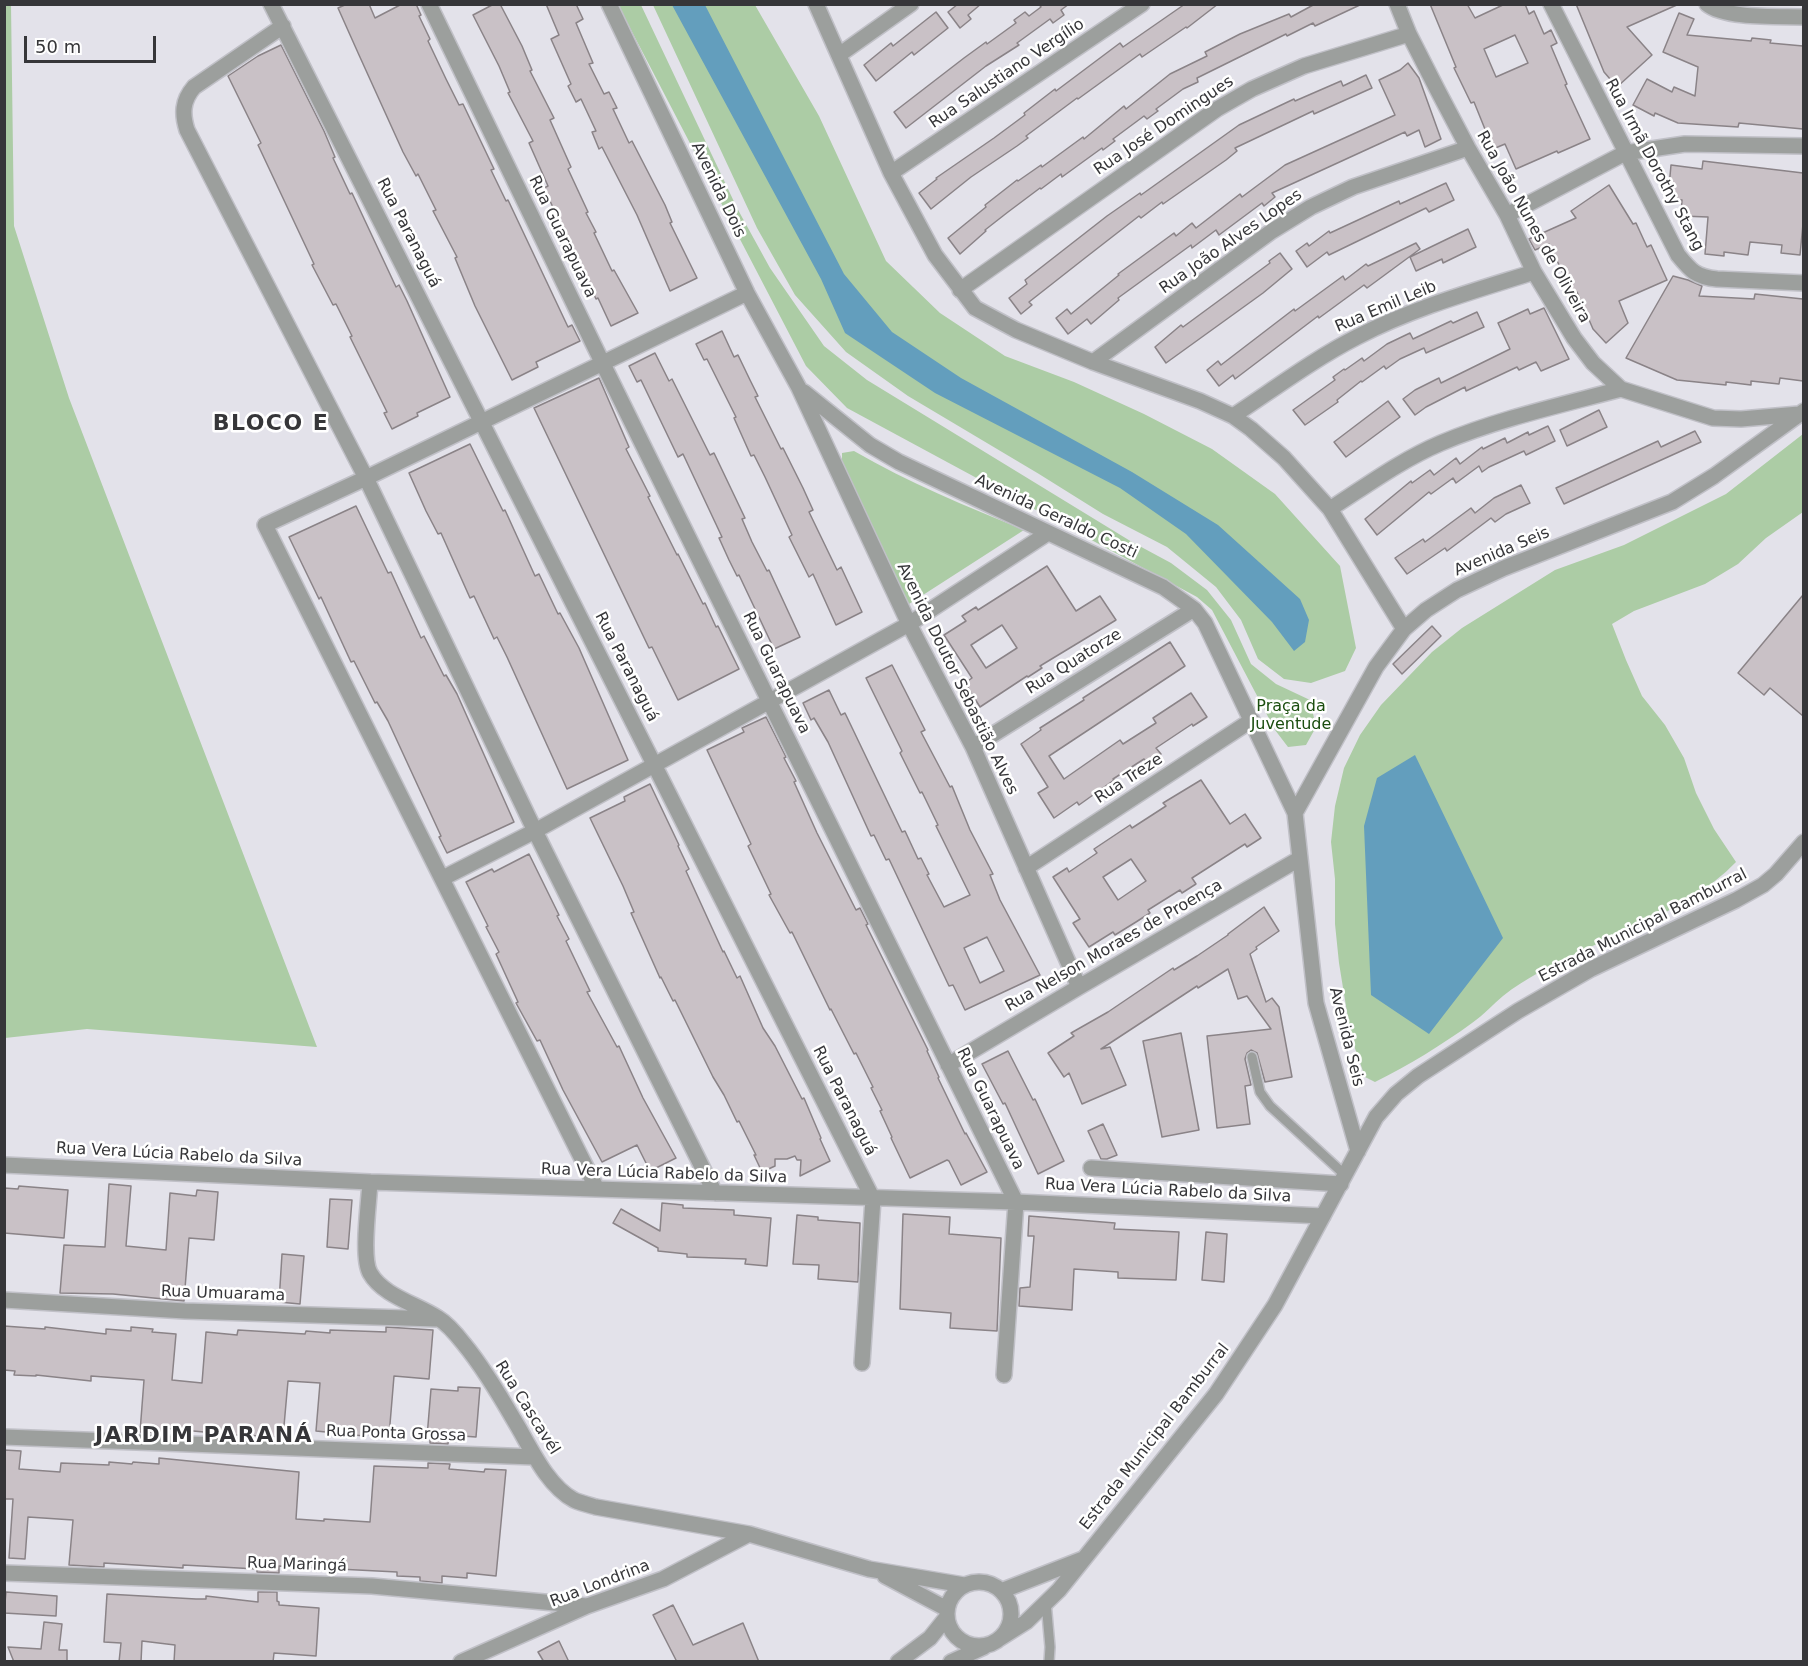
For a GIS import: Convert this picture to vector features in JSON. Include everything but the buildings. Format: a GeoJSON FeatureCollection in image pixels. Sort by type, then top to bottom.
{"type":"FeatureCollection","features":[{"type":"Feature","properties":{"kind":"street","name":"Rua Paranaguá"},"geometry":{"type":"LineString","coordinates":[[271,4],[873,1198]]}},
{"type":"Feature","properties":{"kind":"street","name":"Rua Guarapuava"},"geometry":{"type":"LineString","coordinates":[[429,4],[602,362],[1016,1202]]}},
{"type":"Feature","properties":{"kind":"street","name":"Avenida Dois"},"geometry":{"type":"LineString","coordinates":[[609,4],[747,293],[799,388]]}},
{"type":"Feature","properties":{"kind":"street"},"geometry":{"type":"LineString","coordinates":[[816,4],[891,173],[935,255],[975,308],[1001,323],[1093,362],[1200,401],[1233,416],[1284,458],[1330,509],[1404,629]]}},
{"type":"Feature","properties":{"kind":"street"},"geometry":{"type":"LineString","coordinates":[[839,55],[911,4]]}},
{"type":"Feature","properties":{"kind":"street","name":"Rua Salustiano Vergílio"},"geometry":{"type":"LineString","coordinates":[[891,173],[1143,4]]}},
{"type":"Feature","properties":{"kind":"street","name":"Rua João Nunes de Oliveira"},"geometry":{"type":"LineString","coordinates":[[1397,4],[1468,148],[1507,215],[1534,272],[1574,338],[1593,363],[1621,389],[1713,418],[1741,419],[1802,412]]}},
{"type":"Feature","properties":{"kind":"street","name":"Rua Irmã Dorothy Stang"},"geometry":{"type":"LineString","coordinates":[[1551,4],[1678,255],[1692,272],[1704,278],[1803,283]]}},
{"type":"Feature","properties":{"kind":"street"},"geometry":{"type":"LineString","coordinates":[[1707,4],[1713,9],[1729,14],[1753,9],[1803,17]]}},
{"type":"Feature","properties":{"kind":"street"},"geometry":{"type":"LineString","coordinates":[[283,26],[194,87],[185,99],[183,118],[187,130],[366,478],[535,831],[715,1193]]}},
{"type":"Feature","properties":{"kind":"street","name":"Rua José Domingues"},"geometry":{"type":"LineString","coordinates":[[960,290],[1217,109],[1252,89],[1304,66],[1410,34]]}},
{"type":"Feature","properties":{"kind":"street"},"geometry":{"type":"LineString","coordinates":[[1507,215],[1625,153],[1684,144],[1803,146]]}},
{"type":"Feature","properties":{"kind":"street","name":"Rua João Alves Lopes"},"geometry":{"type":"LineString","coordinates":[[1093,362],[1272,231],[1311,207],[1353,187],[1468,148]]}},
{"type":"Feature","properties":{"kind":"street","name":"Rua Emil Leib"},"geometry":{"type":"LineString","coordinates":[[1233,416],[1334,349],[1358,336],[1426,308],[1534,272]]}},
{"type":"Feature","properties":{"kind":"street"},"geometry":{"type":"LineString","coordinates":[[597,1189],[265,525],[747,293]]}},
{"type":"Feature","properties":{"kind":"street","name":"Avenida Geraldo Costi"},"geometry":{"type":"LineString","coordinates":[[799,388],[870,445],[899,462],[1163,587],[1194,609],[1205,623],[1295,813]]}},
{"type":"Feature","properties":{"kind":"street","name":"Avenida Doutor Sebastião Alves"},"geometry":{"type":"LineString","coordinates":[[799,388],[909,624],[973,747],[1079,987]]}},
{"type":"Feature","properties":{"kind":"street"},"geometry":{"type":"LineString","coordinates":[[1330,509],[1401,464],[1438,444],[1473,430],[1621,389]]}},
{"type":"Feature","properties":{"kind":"street","name":"Avenida Seis"},"geometry":{"type":"LineString","coordinates":[[1358,1151],[1316,1004],[1295,813],[1376,667],[1404,629],[1426,610],[1457,590],[1504,568],[1672,502],[1714,476],[1802,412]]}},
{"type":"Feature","properties":{"kind":"street"},"geometry":{"type":"LineString","coordinates":[[443,878],[535,831],[909,624],[1048,533]]}},
{"type":"Feature","properties":{"kind":"street","name":"Rua Quatorze"},"geometry":{"type":"LineString","coordinates":[[973,747],[1194,609]]}},
{"type":"Feature","properties":{"kind":"street","name":"Rua Treze"},"geometry":{"type":"LineString","coordinates":[[1026,868],[1252,720]]}},
{"type":"Feature","properties":{"kind":"street","name":"Estrada Municipal Bamburral"},"geometry":{"type":"LineString","coordinates":[[951,1662],[995,1642],[1026,1622],[1059,1590],[1216,1394],[1275,1305],[1376,1117],[1396,1094],[1418,1076],[1518,1011],[1591,969],[1763,885],[1776,874],[1803,842]]}},
{"type":"Feature","properties":{"kind":"street","name":"Rua Nelson Moraes de Proença"},"geometry":{"type":"LineString","coordinates":[[948,1065],[1299,859]]}},
{"type":"Feature","properties":{"kind":"street","name":"Rua Vera Lúcia Rabelo da Silva"},"geometry":{"type":"LineString","coordinates":[[4,1165],[370,1182],[1016,1202],[1323,1216]]}},
{"type":"Feature","properties":{"kind":"street"},"geometry":{"type":"LineString","coordinates":[[1091,1168],[1343,1179]]}},
{"type":"Feature","properties":{"kind":"street","name":"Rua Cascavél"},"geometry":{"type":"LineString","coordinates":[[370,1182],[366,1256],[369,1270],[375,1281],[440,1319],[475,1358],[515,1420],[534,1457],[556,1484],[573,1499],[596,1507],[749,1534],[869,1569],[964,1585]]}},
{"type":"Feature","properties":{"kind":"street"},"geometry":{"type":"LineString","coordinates":[[862,1363],[873,1198]]}},
{"type":"Feature","properties":{"kind":"street"},"geometry":{"type":"LineString","coordinates":[[1004,1375],[1016,1202]]}},
{"type":"Feature","properties":{"kind":"street","name":"Rua Umuarama"},"geometry":{"type":"LineString","coordinates":[[4,1300],[185,1311],[440,1319]]}},
{"type":"Feature","properties":{"kind":"street","name":"Rua Ponta Grossa"},"geometry":{"type":"LineString","coordinates":[[4,1437],[534,1457]]}},
{"type":"Feature","properties":{"kind":"street","name":"Rua Londrina"},"geometry":{"type":"LineString","coordinates":[[461,1662],[586,1606],[663,1579],[749,1534]]}},
{"type":"Feature","properties":{"kind":"street"},"geometry":{"type":"LineString","coordinates":[[1001,1591],[1083,1559]]}},
{"type":"Feature","properties":{"kind":"street","name":"Rua Cascavél"},"geometry":{"type":"LineString","coordinates":[[869,1569],[923,1595],[946,1614]]}},
{"type":"Feature","properties":{"kind":"street","name":"Rua Maringá"},"geometry":{"type":"LineString","coordinates":[[4,1573],[372,1586],[586,1606]]}},
{"type":"Feature","properties":{"kind":"street"},"geometry":{"type":"LineString","coordinates":[[898,1662],[930,1638],[946,1614],[950,1599],[964,1585],[984,1582],[994,1586],[1008,1600],[1011,1611],[1006,1631],[995,1642],[980,1647],[961,1642],[954,1636],[946,1614]]}},
{"type":"Feature","properties":{"kind":"lane"},"geometry":{"type":"LineString","coordinates":[[1252,1057],[1260,1092],[1270,1106],[1343,1179]]}},
{"type":"Feature","properties":{"kind":"lane"},"geometry":{"type":"LineString","coordinates":[[1046,1602],[1050,1647],[1048,1662]]}},
{"type":"Feature","properties":{"kind":"green space"},"geometry":{"type":"Polygon","coordinates":[[[4,5],[11,5],[14,226],[69,398],[317,1047],[87,1029],[5,1038],[4,5]]]}},
{"type":"Feature","properties":{"kind":"green space","name":"Praça da Juventude"},"geometry":{"type":"Polygon","coordinates":[[[618,5],[641,5],[737,208],[770,268],[824,346],[867,380],[1132,542],[1171,563],[1207,590],[1231,620],[1251,664],[1276,684],[1310,700],[1316,727],[1306,745],[1288,747],[1275,730],[1212,610],[1197,597],[847,408],[806,366],[618,5]]]}},
{"type":"Feature","properties":{"kind":"green space"},"geometry":{"type":"Polygon","coordinates":[[[653,5],[755,5],[819,116],[886,261],[940,313],[1005,356],[1074,382],[1212,449],[1275,494],[1340,566],[1356,648],[1345,671],[1311,683],[1284,679],[1258,659],[1241,620],[1216,587],[1167,547],[1103,514],[908,396],[846,352],[795,295],[757,228],[653,5]]]}},
{"type":"Feature","properties":{"kind":"green space"},"geometry":{"type":"Polygon","coordinates":[[[1803,434],[1803,512],[1766,538],[1738,564],[1705,584],[1634,611],[1612,624],[1642,696],[1665,725],[1684,758],[1696,793],[1714,829],[1736,862],[1715,881],[1667,912],[1563,960],[1525,981],[1503,996],[1476,1020],[1413,1062],[1375,1082],[1365,1077],[1351,1037],[1339,963],[1331,842],[1335,806],[1344,768],[1360,735],[1381,705],[1432,652],[1462,628],[1555,570],[1624,545],[1726,494],[1803,434]]]}},
{"type":"Feature","properties":{"kind":"green space"},"geometry":{"type":"Polygon","coordinates":[[[854,451],[917,484],[1024,530],[909,604],[842,468],[842,453],[854,451]]]}},
{"type":"Feature","properties":{"kind":"water"},"geometry":{"type":"Polygon","coordinates":[[[672,5],[705,5],[844,274],[892,332],[961,378],[1132,472],[1218,525],[1300,599],[1309,620],[1305,642],[1294,651],[1272,622],[1186,534],[1120,488],[935,393],[845,333],[821,279],[672,5]]]}},
{"type":"Feature","properties":{"kind":"water"},"geometry":{"type":"Polygon","coordinates":[[[1415,755],[1503,938],[1429,1034],[1371,995],[1364,826],[1377,778],[1415,755]]]}},
{"type":"Feature","properties":{"kind":"district","name":"BLOCO E"},"geometry":{"type":"Point","coordinates":[271,424]}},
{"type":"Feature","properties":{"kind":"district","name":"JARDIM PARANÁ"},"geometry":{"type":"Point","coordinates":[204,1436]}}]}
